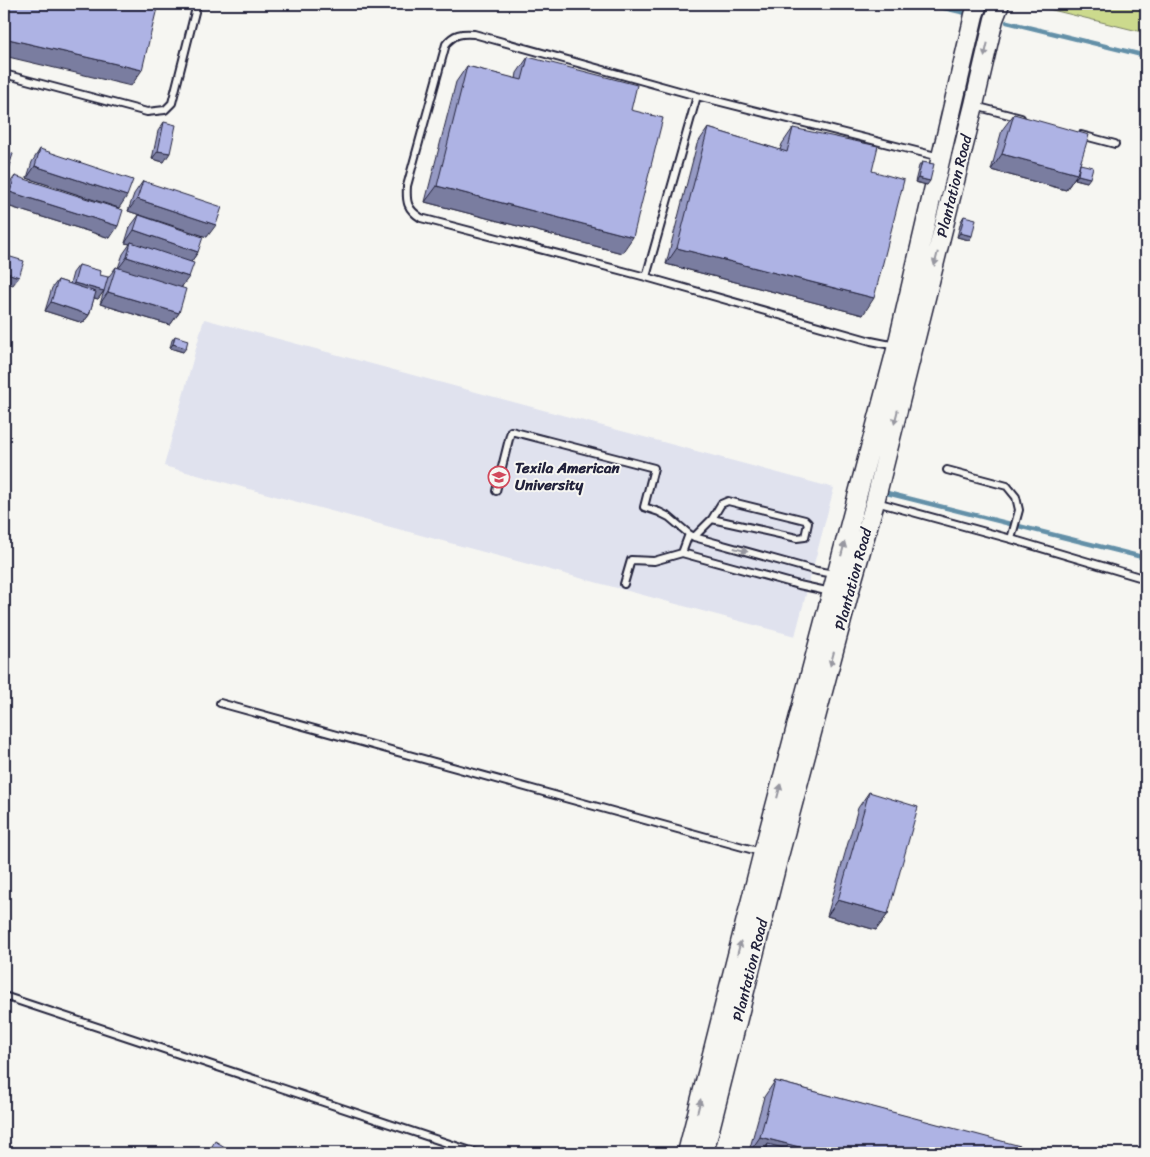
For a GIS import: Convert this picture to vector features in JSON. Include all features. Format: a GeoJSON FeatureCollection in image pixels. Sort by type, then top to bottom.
{"type":"FeatureCollection","features":[{"type":"Feature","properties":{"kind":"street","name":"Plantation Road"},"geometry":{"type":"LineString","coordinates":[[842,585],[875,502],[941,157],[978,4]]}},
{"type":"Feature","properties":{"kind":"street","name":"Plantation Road"},"geometry":{"type":"LineString","coordinates":[[687,1153],[771,854],[905,348],[974,105],[994,19],[1000,4]]}},
{"type":"Feature","properties":{"kind":"street","name":"Plantation Road"},"geometry":{"type":"LineString","coordinates":[[704,1153],[771,854]]}},
{"type":"Feature","properties":{"kind":"lane"},"geometry":{"type":"LineString","coordinates":[[4,74],[147,112],[165,110],[172,103],[197,4]]}},
{"type":"Feature","properties":{"kind":"lane"},"geometry":{"type":"LineString","coordinates":[[905,348],[871,341],[646,277],[421,218],[408,206],[406,198],[407,186],[446,44],[458,34],[466,33],[696,96],[941,157]]}},
{"type":"Feature","properties":{"kind":"lane"},"geometry":{"type":"LineString","coordinates":[[646,277],[696,96]]}},
{"type":"Feature","properties":{"kind":"lane"},"geometry":{"type":"LineString","coordinates":[[974,105],[1030,121]]}},
{"type":"Feature","properties":{"kind":"lane"},"geometry":{"type":"LineString","coordinates":[[1077,134],[1115,144]]}},
{"type":"Feature","properties":{"kind":"lane"},"geometry":{"type":"LineString","coordinates":[[496,491],[511,431],[654,468],[644,507],[669,517],[692,535],[817,571],[842,585]]}},
{"type":"Feature","properties":{"kind":"lane"},"geometry":{"type":"LineString","coordinates":[[947,470],[1007,486],[1016,496],[1019,510],[1011,539]]}},
{"type":"Feature","properties":{"kind":"lane"},"geometry":{"type":"LineString","coordinates":[[682,553],[692,535],[712,519],[721,504],[728,501],[805,520],[808,523],[805,537],[801,538],[712,519]]}},
{"type":"Feature","properties":{"kind":"lane"},"geometry":{"type":"LineString","coordinates":[[875,502],[1011,539],[1146,579]]}},
{"type":"Feature","properties":{"kind":"lane"},"geometry":{"type":"LineString","coordinates":[[624,584],[631,560],[654,561],[682,553],[799,585],[842,585]]}},
{"type":"Feature","properties":{"kind":"lane"},"geometry":{"type":"LineString","coordinates":[[220,703],[771,854]]}},
{"type":"Feature","properties":{"kind":"lane"},"geometry":{"type":"LineString","coordinates":[[4,996],[477,1153]]}},
{"type":"Feature","properties":{"kind":"shaded area","name":"Texila American University"},"geometry":{"type":"Polygon","coordinates":[[[204,319],[834,488],[795,636],[164,466],[204,319]]]}},
{"type":"Feature","properties":{"kind":"green space"},"geometry":{"type":"Polygon","coordinates":[[[1028,4],[1146,4],[1146,33],[1028,4]]]}},
{"type":"Feature","properties":{"kind":"building"},"geometry":{"type":"Polygon","coordinates":[[[4,4],[158,4],[142,70],[4,38],[4,4]]]}},
{"type":"Feature","properties":{"kind":"building"},"geometry":{"type":"Polygon","coordinates":[[[528,57],[637,85],[631,110],[663,118],[633,237],[437,186],[467,66],[522,80],[528,57]]]}},
{"type":"Feature","properties":{"kind":"building"},"geometry":{"type":"Polygon","coordinates":[[[1014,114],[1089,135],[1077,174],[1002,154],[1014,114]]]}},
{"type":"Feature","properties":{"kind":"building"},"geometry":{"type":"Polygon","coordinates":[[[164,122],[176,125],[170,153],[158,151],[164,122]]]}},
{"type":"Feature","properties":{"kind":"building"},"geometry":{"type":"Polygon","coordinates":[[[708,128],[787,152],[793,128],[878,146],[872,171],[904,180],[874,298],[677,248],[708,128]]]}},
{"type":"Feature","properties":{"kind":"building"},"geometry":{"type":"Polygon","coordinates":[[[40,149],[133,180],[127,196],[35,166],[40,149]]]}},
{"type":"Feature","properties":{"kind":"building"},"geometry":{"type":"Polygon","coordinates":[[[4,151],[13,154],[10,163],[4,160],[4,151]]]}},
{"type":"Feature","properties":{"kind":"building"},"geometry":{"type":"Polygon","coordinates":[[[4,160],[11,163],[4,185],[4,160]]]}},
{"type":"Feature","properties":{"kind":"building"},"geometry":{"type":"Polygon","coordinates":[[[922,162],[934,164],[930,181],[918,178],[922,162]]]}},
{"type":"Feature","properties":{"kind":"building"},"geometry":{"type":"Polygon","coordinates":[[[1080,164],[1093,167],[1090,178],[1078,175],[1080,164]]]}},
{"type":"Feature","properties":{"kind":"building"},"geometry":{"type":"Polygon","coordinates":[[[15,176],[123,210],[118,226],[10,192],[15,176]]]}},
{"type":"Feature","properties":{"kind":"building"},"geometry":{"type":"Polygon","coordinates":[[[143,181],[222,207],[216,225],[137,199],[143,181]]]}},
{"type":"Feature","properties":{"kind":"building"},"geometry":{"type":"Polygon","coordinates":[[[139,215],[203,237],[198,252],[134,230],[139,215]]]}},
{"type":"Feature","properties":{"kind":"building"},"geometry":{"type":"Polygon","coordinates":[[[964,216],[976,219],[972,236],[960,233],[964,216]]]}},
{"type":"Feature","properties":{"kind":"building"},"geometry":{"type":"Polygon","coordinates":[[[131,242],[194,263],[189,277],[127,257],[131,242]]]}},
{"type":"Feature","properties":{"kind":"building"},"geometry":{"type":"Polygon","coordinates":[[[4,255],[24,261],[19,277],[4,272],[4,255]]]}},
{"type":"Feature","properties":{"kind":"building"},"geometry":{"type":"Polygon","coordinates":[[[79,265],[101,271],[100,275],[108,277],[104,291],[74,283],[79,265]]]}},
{"type":"Feature","properties":{"kind":"building"},"geometry":{"type":"Polygon","coordinates":[[[116,267],[186,289],[179,313],[108,292],[116,267]]]}},
{"type":"Feature","properties":{"kind":"building"},"geometry":{"type":"Polygon","coordinates":[[[58,280],[96,292],[89,315],[51,302],[58,280]]]}},
{"type":"Feature","properties":{"kind":"building"},"geometry":{"type":"Polygon","coordinates":[[[175,336],[188,340],[186,348],[173,344],[175,336]]]}},
{"type":"Feature","properties":{"kind":"building"},"geometry":{"type":"Polygon","coordinates":[[[869,792],[918,807],[888,914],[838,900],[869,792]]]}},
{"type":"Feature","properties":{"kind":"building"},"geometry":{"type":"Polygon","coordinates":[[[775,1081],[1043,1153],[823,1153],[760,1137],[775,1081]]]}},
{"type":"Feature","properties":{"kind":"building"},"geometry":{"type":"Polygon","coordinates":[[[215,1141],[225,1147],[221,1153],[208,1153],[215,1141]]]}},
{"type":"Feature","properties":{"kind":"building"},"geometry":{"type":"Polygon","coordinates":[[[768,1144],[794,1151],[793,1153],[766,1153],[768,1144]]]}},
{"type":"Feature","properties":{"kind":"building"},"geometry":{"type":"Polygon","coordinates":[[[734,1147],[756,1153],[732,1153],[734,1147]]]}},
{"type":"Feature","properties":{"kind":"building"},"geometry":{"type":"Polygon","coordinates":[[[717,1148],[729,1152],[729,1153],[716,1153],[717,1148]]]}},
{"type":"Feature","properties":{"kind":"building"},"geometry":{"type":"Polygon","coordinates":[[[194,1149],[199,1153],[191,1153],[194,1149]]]}},
{"type":"Feature","properties":{"kind":"waterway"},"geometry":{"type":"LineString","coordinates":[[927,4],[966,13]]}},
{"type":"Feature","properties":{"kind":"waterway"},"geometry":{"type":"LineString","coordinates":[[1007,22],[1146,56]]}},
{"type":"Feature","properties":{"kind":"waterway"},"geometry":{"type":"LineString","coordinates":[[883,492],[1146,558]]}},
{"type":"Feature","properties":{"kind":"place","name":"Texila American University"},"geometry":{"type":"Point","coordinates":[499,477]}}]}
